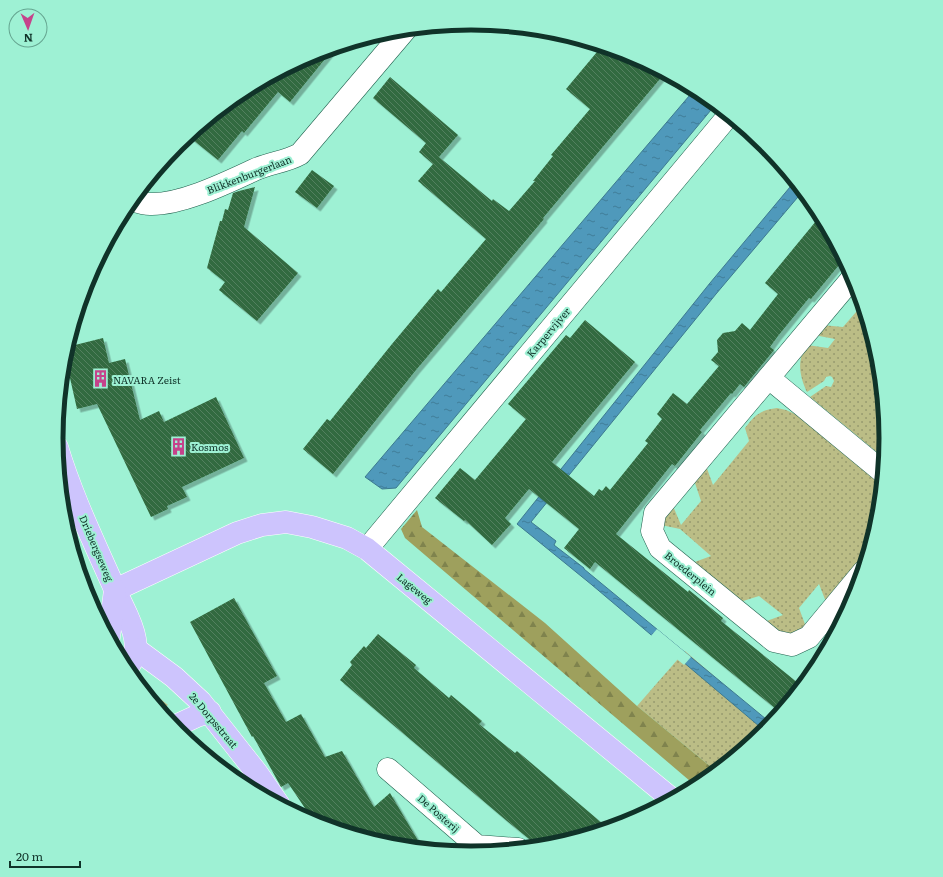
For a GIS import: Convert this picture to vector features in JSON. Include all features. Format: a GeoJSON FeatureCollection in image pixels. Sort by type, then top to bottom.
{"type":"FeatureCollection","features":[{"type":"Feature","properties":{"kind":"main road","name":"Driebergseweg"},"geometry":{"type":"LineString","coordinates":[[65,472],[132,626],[136,649]]}},
{"type":"Feature","properties":{"kind":"main road","name":"Lageweg"},"geometry":{"type":"LineString","coordinates":[[115,590],[237,532],[262,525],[286,522],[312,527],[346,538],[367,549],[668,796]]}},
{"type":"Feature","properties":{"kind":"main road"},"geometry":{"type":"LineString","coordinates":[[110,628],[115,590]]}},
{"type":"Feature","properties":{"kind":"main road"},"geometry":{"type":"LineString","coordinates":[[131,663],[136,649]]}},
{"type":"Feature","properties":{"kind":"main road","name":"2e Dorpsstraat"},"geometry":{"type":"LineString","coordinates":[[136,649],[174,678],[201,702],[257,773],[272,795]]}},
{"type":"Feature","properties":{"kind":"main road"},"geometry":{"type":"LineString","coordinates":[[180,724],[210,712]]}},
{"type":"Feature","properties":{"kind":"street","name":"Blikkenburgerlaan"},"geometry":{"type":"LineString","coordinates":[[139,202],[149,204],[166,203],[218,186],[254,170],[293,158],[300,154],[401,36]]}},
{"type":"Feature","properties":{"kind":"street","name":"Karpervijver"},"geometry":{"type":"LineString","coordinates":[[367,549],[726,119]]}},
{"type":"Feature","properties":{"kind":"street","name":"Broederplein"},"geometry":{"type":"LineString","coordinates":[[849,282],[655,513],[652,530],[660,548],[774,641],[792,645],[809,637],[853,584]]}},
{"type":"Feature","properties":{"kind":"street"},"geometry":{"type":"LineString","coordinates":[[769,378],[879,469]]}},
{"type":"Feature","properties":{"kind":"street","name":"De Posterij"},"geometry":{"type":"LineString","coordinates":[[388,769],[477,846],[483,847]]}},
{"type":"Feature","properties":{"kind":"green space"},"geometry":{"type":"Polygon","coordinates":[[[859,309],[866,333],[877,385],[879,454],[810,397],[826,386],[831,387],[834,381],[832,377],[826,377],[824,381],[807,392],[802,380],[800,363],[801,357],[807,345],[828,348],[835,339],[814,335],[822,325],[843,327],[859,309]]]}},
{"type":"Feature","properties":{"kind":"green space"},"geometry":{"type":"Polygon","coordinates":[[[777,408],[797,415],[878,482],[872,518],[862,558],[826,602],[819,584],[799,608],[806,627],[785,636],[764,622],[783,615],[759,596],[740,602],[692,563],[711,556],[680,529],[661,525],[673,506],[681,525],[701,501],[694,480],[706,466],[713,485],[749,441],[745,428],[755,416],[766,410],[777,408]]]}},
{"type":"Feature","properties":{"kind":"green space"},"geometry":{"type":"Polygon","coordinates":[[[417,510],[422,527],[545,623],[637,706],[712,768],[691,782],[405,538],[401,529],[417,510]]]}},
{"type":"Feature","properties":{"kind":"green space"},"geometry":{"type":"Polygon","coordinates":[[[685,651],[766,721],[741,746],[712,768],[637,706],[685,651]]]}},
{"type":"Feature","properties":{"kind":"green space"},"geometry":{"type":"Polygon","coordinates":[[[150,690],[168,705],[164,707],[150,690]]]}},
{"type":"Feature","properties":{"kind":"water"},"geometry":{"type":"Polygon","coordinates":[[[691,94],[712,109],[396,488],[382,489],[365,477],[691,94]]]}},
{"type":"Feature","properties":{"kind":"water"},"geometry":{"type":"Polygon","coordinates":[[[792,185],[800,195],[716,294],[531,522],[556,541],[554,545],[584,568],[767,720],[760,727],[592,585],[517,524],[710,283],[792,185]]]}},
{"type":"Feature","properties":{"kind":"pier"},"geometry":{"type":"Polygon","coordinates":[[[657,629],[691,657],[684,665],[650,637],[657,629]]]}},
{"type":"Feature","properties":{"kind":"building"},"geometry":{"type":"Polygon","coordinates":[[[598,51],[628,61],[662,77],[416,370],[333,474],[303,449],[327,419],[330,421],[438,289],[441,292],[486,239],[418,181],[433,164],[419,152],[426,143],[373,98],[390,77],[458,135],[439,157],[492,201],[493,199],[509,211],[535,181],[533,181],[553,156],[551,155],[590,109],[566,89],[598,51]]]}},
{"type":"Feature","properties":{"kind":"building"},"geometry":{"type":"Polygon","coordinates":[[[327,57],[290,102],[278,92],[244,133],[242,131],[218,160],[193,140],[202,131],[223,114],[267,85],[291,72],[327,57]]]}},
{"type":"Feature","properties":{"kind":"building"},"geometry":{"type":"Polygon","coordinates":[[[312,170],[334,186],[317,208],[295,192],[312,170]]]}},
{"type":"Feature","properties":{"kind":"building"},"geometry":{"type":"Polygon","coordinates":[[[255,187],[244,227],[298,273],[257,321],[219,290],[225,282],[207,268],[220,221],[222,221],[225,209],[228,210],[233,193],[255,187]]]}},
{"type":"Feature","properties":{"kind":"building"},"geometry":{"type":"Polygon","coordinates":[[[816,221],[840,263],[811,299],[809,298],[778,336],[770,347],[774,350],[744,387],[740,384],[732,394],[731,393],[700,430],[702,432],[675,466],[672,464],[616,534],[688,592],[689,590],[723,618],[721,621],[798,683],[777,710],[595,562],[590,569],[564,548],[579,529],[529,489],[505,518],[511,524],[492,545],[465,520],[464,521],[435,498],[460,468],[475,480],[526,419],[508,404],[566,335],[570,338],[585,320],[635,362],[552,462],[594,496],[599,489],[602,491],[606,486],[610,490],[648,443],[645,441],[662,419],[657,414],[673,393],[687,404],[719,366],[711,360],[718,352],[717,340],[723,333],[735,331],[742,323],[750,330],[778,294],[765,283],[816,221]]]}},
{"type":"Feature","properties":{"kind":"building","name":"Kosmos"},"geometry":{"type":"Polygon","coordinates":[[[103,338],[109,363],[125,359],[140,420],[159,411],[164,422],[216,397],[244,458],[182,487],[187,497],[167,506],[168,509],[151,517],[97,404],[77,409],[69,372],[74,345],[103,338]]]}},
{"type":"Feature","properties":{"kind":"building"},"geometry":{"type":"Polygon","coordinates":[[[234,598],[277,676],[264,683],[286,722],[301,714],[325,757],[342,751],[374,807],[390,793],[420,844],[366,833],[315,816],[308,813],[288,783],[281,787],[253,736],[252,737],[190,622],[234,598]]]}},
{"type":"Feature","properties":{"kind":"building"},"geometry":{"type":"Polygon","coordinates":[[[378,634],[416,665],[414,668],[449,698],[451,695],[482,721],[479,724],[515,753],[517,751],[604,825],[577,833],[533,842],[340,680],[352,665],[350,662],[364,646],[366,648],[378,634]]]}},
{"type":"Feature","properties":{"kind":"place","name":"NAVARA Zeist"},"geometry":{"type":"Point","coordinates":[100,379]}},
{"type":"Feature","properties":{"kind":"place","name":"Kosmos"},"geometry":{"type":"Point","coordinates":[178,446]}}]}
